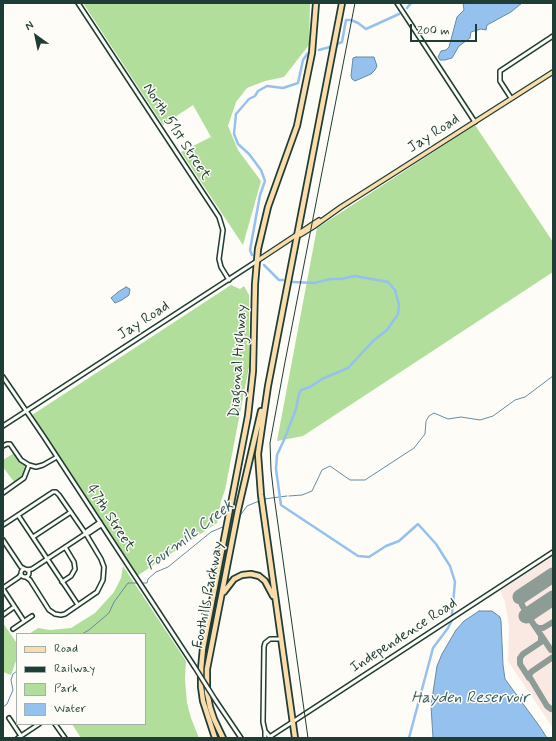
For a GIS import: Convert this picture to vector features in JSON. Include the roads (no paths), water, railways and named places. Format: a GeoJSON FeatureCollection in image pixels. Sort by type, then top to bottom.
{"type":"FeatureCollection","features":[{"type":"Feature","properties":{"kind":"highway","name":"Diagonal Highway"},"geometry":{"type":"LineString","coordinates":[[216,738],[209,722],[202,694],[201,669],[204,644],[242,452],[250,395],[254,345],[257,261],[261,236],[268,207],[294,138],[300,115],[312,53],[316,3]]}},
{"type":"Feature","properties":{"kind":"highway","name":"Diagonal Highway"},"geometry":{"type":"LineString","coordinates":[[268,386],[342,3]]}},
{"type":"Feature","properties":{"kind":"highway"},"geometry":{"type":"LineString","coordinates":[[268,386],[258,454],[261,495],[295,738]]}},
{"type":"Feature","properties":{"kind":"highway","name":"Foothills Parkway"},"geometry":{"type":"LineString","coordinates":[[223,738],[212,713],[207,692],[206,676],[234,528],[268,386]]}},
{"type":"Feature","properties":{"kind":"highway"},"geometry":{"type":"LineString","coordinates":[[221,597],[227,586],[234,579],[242,574],[250,574],[259,576],[265,580],[276,601]]}},
{"type":"Feature","properties":{"kind":"main road","name":"Jay Road"},"geometry":{"type":"LineString","coordinates":[[257,261],[314,223],[553,72]]}},
{"type":"Feature","properties":{"kind":"street","name":"North 51st Street"},"geometry":{"type":"LineString","coordinates":[[78,3],[219,217],[223,230],[219,259],[229,280]]}},
{"type":"Feature","properties":{"kind":"street"},"geometry":{"type":"LineString","coordinates":[[397,3],[475,122]]}},
{"type":"Feature","properties":{"kind":"street"},"geometry":{"type":"LineString","coordinates":[[511,98],[500,81],[500,71],[553,36]]}},
{"type":"Feature","properties":{"kind":"street","name":"Jay Road"},"geometry":{"type":"LineString","coordinates":[[3,426],[257,261]]}},
{"type":"Feature","properties":{"kind":"street","name":"47th Street"},"geometry":{"type":"LineString","coordinates":[[3,378],[138,580],[240,738]]}},
{"type":"Feature","properties":{"kind":"street"},"geometry":{"type":"LineString","coordinates":[[3,446],[9,444],[21,460],[36,467],[43,465],[57,457]]}},
{"type":"Feature","properties":{"kind":"street"},"geometry":{"type":"LineString","coordinates":[[3,493],[24,478],[29,465]]}},
{"type":"Feature","properties":{"kind":"street"},"geometry":{"type":"LineString","coordinates":[[3,525],[53,492],[56,492],[60,495],[103,562],[104,577],[102,585],[96,592],[78,606],[64,614],[58,615],[52,613],[3,540]]}},
{"type":"Feature","properties":{"kind":"street"},"geometry":{"type":"LineString","coordinates":[[33,537],[71,512]]}},
{"type":"Feature","properties":{"kind":"street"},"geometry":{"type":"LineString","coordinates":[[18,515],[78,606]]}},
{"type":"Feature","properties":{"kind":"street"},"geometry":{"type":"LineString","coordinates":[[24,621],[3,588],[65,548],[87,531],[101,524]]}},
{"type":"Feature","properties":{"kind":"street"},"geometry":{"type":"LineString","coordinates":[[3,550],[8,547]]}},
{"type":"Feature","properties":{"kind":"street"},"geometry":{"type":"LineString","coordinates":[[62,582],[71,576],[75,569],[74,562],[65,548]]}},
{"type":"Feature","properties":{"kind":"street","name":"Independence Road"},"geometry":{"type":"LineString","coordinates":[[268,738],[553,552]]}},
{"type":"Feature","properties":{"kind":"street"},"geometry":{"type":"LineString","coordinates":[[3,615],[14,607]]}},
{"type":"Feature","properties":{"kind":"street"},"geometry":{"type":"LineString","coordinates":[[13,629],[32,616]]}},
{"type":"Feature","properties":{"kind":"street"},"geometry":{"type":"LineString","coordinates":[[268,738],[263,722],[264,647],[265,643],[270,639],[281,639]]}},
{"type":"Feature","properties":{"kind":"street"},"geometry":{"type":"LineString","coordinates":[[9,718],[19,737],[37,725]]}},
{"type":"Feature","properties":{"kind":"street"},"geometry":{"type":"LineString","coordinates":[[56,725],[65,738]]}},
{"type":"Feature","properties":{"kind":"water"},"geometry":{"type":"Polygon","coordinates":[[[463,3],[522,3],[511,12],[487,25],[486,30],[481,29],[471,32],[470,38],[459,46],[452,58],[440,60],[438,57],[441,51],[446,50],[449,47],[457,17],[464,10],[463,3]]]}},
{"type":"Feature","properties":{"kind":"water"},"geometry":{"type":"Polygon","coordinates":[[[374,57],[377,66],[371,74],[355,81],[351,76],[353,58],[374,57]]]}},
{"type":"Feature","properties":{"kind":"water"},"geometry":{"type":"Polygon","coordinates":[[[126,287],[130,289],[129,295],[115,303],[111,298],[126,287]]]}},
{"type":"Feature","properties":{"kind":"water","name":"Hayden Reservoir"},"geometry":{"type":"Polygon","coordinates":[[[479,611],[492,611],[500,617],[505,679],[547,738],[433,738],[431,706],[437,666],[456,630],[464,621],[479,611]]]}},
{"type":"Feature","properties":{"kind":"waterway"},"geometry":{"type":"LineString","coordinates":[[407,8],[411,3]]}},
{"type":"Feature","properties":{"kind":"waterway"},"geometry":{"type":"LineString","coordinates":[[337,44],[342,42],[346,20],[351,20],[358,23],[366,29],[399,14]]}},
{"type":"Feature","properties":{"kind":"waterway"},"geometry":{"type":"LineString","coordinates":[[319,50],[330,47]]}},
{"type":"Feature","properties":{"kind":"waterway"},"geometry":{"type":"LineString","coordinates":[[252,255],[250,250],[260,195],[265,181],[261,170],[249,154],[238,144],[234,134],[236,114],[249,99],[255,96],[258,91],[267,86],[283,88],[298,83],[303,60],[308,53]]}},
{"type":"Feature","properties":{"kind":"waterway"},"geometry":{"type":"LineString","coordinates":[[264,265],[279,280],[283,280]]}},
{"type":"Feature","properties":{"kind":"waterway"},"geometry":{"type":"LineString","coordinates":[[293,282],[314,283],[355,276],[388,282],[395,290],[399,305],[398,314],[387,330],[373,341],[348,368],[301,390],[296,409],[277,455],[276,469],[281,505],[358,556],[369,557],[386,546],[399,541],[418,524],[436,544],[450,566],[455,582],[452,614]]}},
{"type":"Feature","properties":{"kind":"waterway","name":"Fourmile Creek"},"geometry":{"type":"LineString","coordinates":[[289,496],[302,495],[312,491],[322,470],[330,466],[350,480],[365,480],[414,448],[425,434],[426,421],[429,416],[434,413],[448,419],[461,417],[480,420],[493,416],[515,400],[525,397],[553,376]]}},
{"type":"Feature","properties":{"kind":"waterway","name":"Fourmile Creek"},"geometry":{"type":"LineString","coordinates":[[264,499],[287,496]]}},
{"type":"Feature","properties":{"kind":"waterway","name":"Fourmile Creek"},"geometry":{"type":"LineString","coordinates":[[239,517],[247,506],[259,501]]}},
{"type":"Feature","properties":{"kind":"waterway","name":"Fourmile Creek"},"geometry":{"type":"LineString","coordinates":[[229,523],[235,520]]}},
{"type":"Feature","properties":{"kind":"waterway","name":"Fourmile Creek"},"geometry":{"type":"LineString","coordinates":[[141,583],[147,583],[148,579],[156,572],[168,567],[211,532],[225,526]]}},
{"type":"Feature","properties":{"kind":"waterway"},"geometry":{"type":"LineString","coordinates":[[84,633],[109,613],[114,602],[128,583],[137,583]]}},
{"type":"Feature","properties":{"kind":"waterway"},"geometry":{"type":"LineString","coordinates":[[409,738],[433,648],[452,620]]}},
{"type":"Feature","properties":{"kind":"waterway"},"geometry":{"type":"LineString","coordinates":[[3,707],[7,704],[13,690],[11,680],[13,674],[16,672]]}},
{"type":"Feature","properties":{"kind":"railway"},"geometry":{"type":"LineString","coordinates":[[308,738],[274,496],[270,443],[355,3]]}}]}
